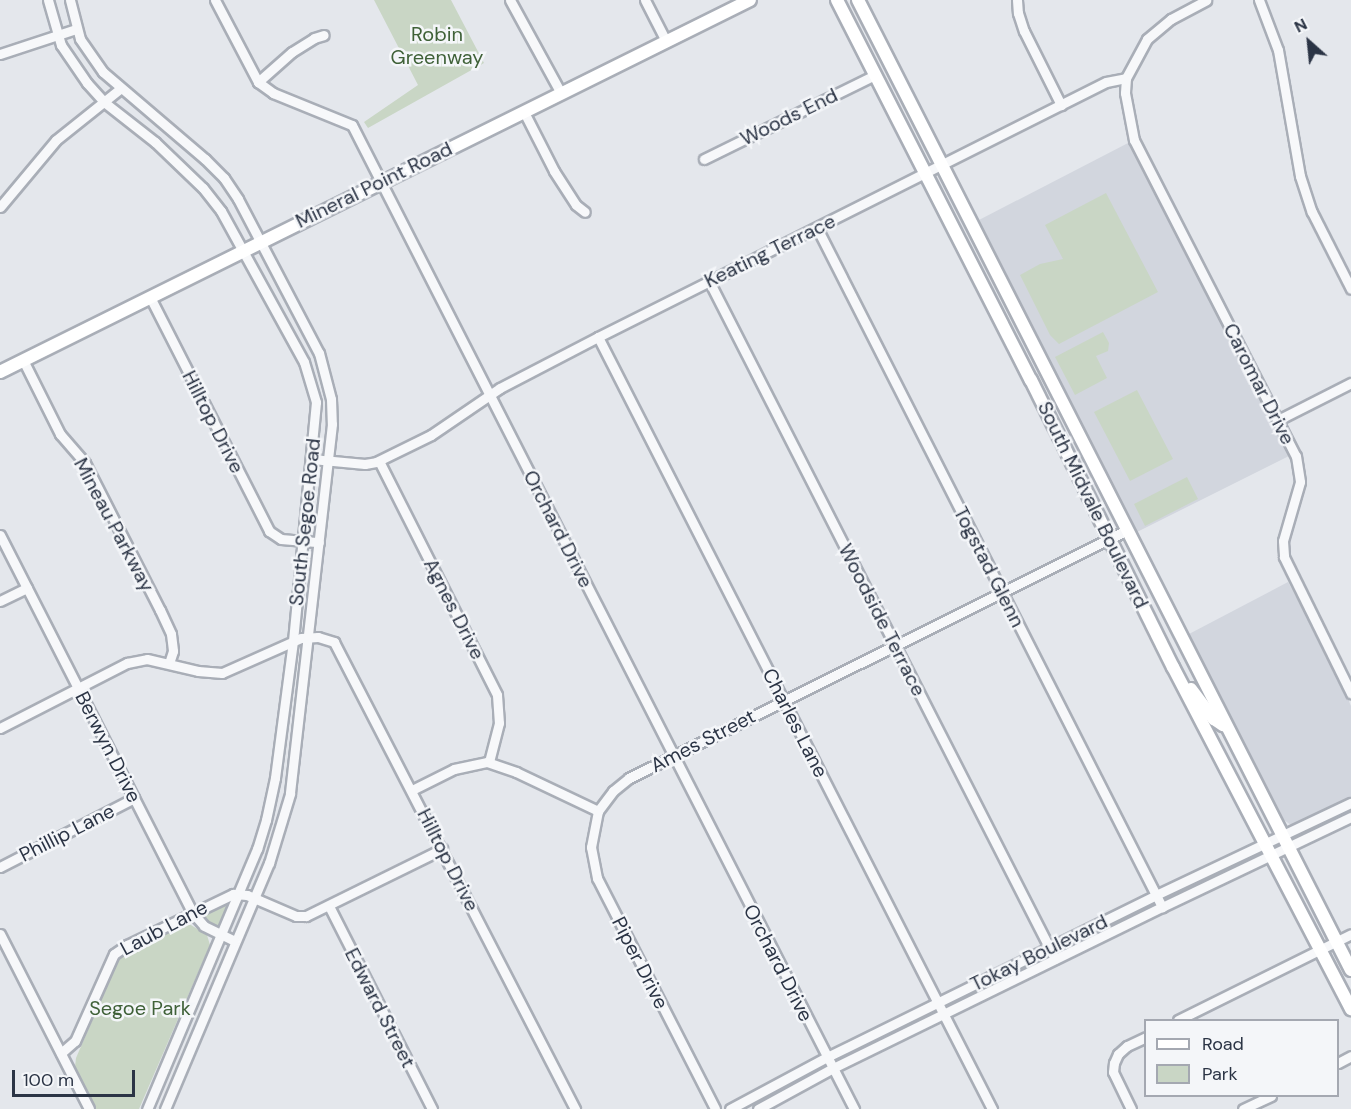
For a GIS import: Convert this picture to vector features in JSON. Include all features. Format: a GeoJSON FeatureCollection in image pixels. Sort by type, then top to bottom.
{"type":"FeatureCollection","features":[{"type":"Feature","properties":{"kind":"main road","name":"Mineral Point Road"},"geometry":{"type":"LineString","coordinates":[[0,372],[750,0]]}},
{"type":"Feature","properties":{"kind":"main road","name":"South Midvale Boulevard"},"geometry":{"type":"LineString","coordinates":[[837,0],[1111,538],[1173,667],[1351,1009]]}},
{"type":"Feature","properties":{"kind":"main road","name":"South Midvale Boulevard"},"geometry":{"type":"LineString","coordinates":[[858,0],[1226,725],[1284,834],[1351,970]]}},
{"type":"Feature","properties":{"kind":"main road"},"geometry":{"type":"LineString","coordinates":[[1173,667],[1214,719],[1226,725]]}},
{"type":"Feature","properties":{"kind":"street","name":"South Segoe Road"},"geometry":{"type":"LineString","coordinates":[[48,0],[57,35],[74,67],[104,102],[155,142],[203,188],[221,211],[304,362],[312,384],[316,413],[303,540],[300,639],[290,794],[279,836],[165,1109]]}},
{"type":"Feature","properties":{"kind":"street","name":"South Segoe Road"},"geometry":{"type":"LineString","coordinates":[[70,0],[76,29],[103,72],[224,178],[262,241],[319,353],[327,375],[332,407],[319,542],[266,820],[238,893],[147,1109]]}},
{"type":"Feature","properties":{"kind":"street"},"geometry":{"type":"LineString","coordinates":[[215,0],[258,82],[292,52],[314,38],[324,35]]}},
{"type":"Feature","properties":{"kind":"street"},"geometry":{"type":"LineString","coordinates":[[510,0],[561,93]]}},
{"type":"Feature","properties":{"kind":"street"},"geometry":{"type":"LineString","coordinates":[[645,0],[666,41]]}},
{"type":"Feature","properties":{"kind":"street"},"geometry":{"type":"LineString","coordinates":[[1017,0],[1018,13],[1024,31],[1061,105]]}},
{"type":"Feature","properties":{"kind":"street"},"geometry":{"type":"LineString","coordinates":[[1126,78],[1147,39],[1171,18],[1206,0]]}},
{"type":"Feature","properties":{"kind":"street"},"geometry":{"type":"LineString","coordinates":[[1259,0],[1278,50],[1300,176],[1312,212],[1351,289]]}},
{"type":"Feature","properties":{"kind":"street"},"geometry":{"type":"LineString","coordinates":[[0,54],[76,29]]}},
{"type":"Feature","properties":{"kind":"street","name":"Woods End"},"geometry":{"type":"LineString","coordinates":[[704,159],[875,75]]}},
{"type":"Feature","properties":{"kind":"street","name":"Keating Terrace"},"geometry":{"type":"LineString","coordinates":[[312,459],[365,464],[379,461],[431,435],[489,395],[709,280],[943,166],[1106,82],[1126,78]]}},
{"type":"Feature","properties":{"kind":"street","name":"Caromar Drive"},"geometry":{"type":"LineString","coordinates":[[1126,78],[1127,110],[1134,140],[1296,456],[1300,482],[1283,541],[1284,557],[1351,693]]}},
{"type":"Feature","properties":{"kind":"street","name":"Orchard Drive"},"geometry":{"type":"LineString","coordinates":[[258,82],[273,93],[352,125],[854,1109]]}},
{"type":"Feature","properties":{"kind":"street"},"geometry":{"type":"LineString","coordinates":[[0,207],[56,140],[120,88]]}},
{"type":"Feature","properties":{"kind":"street"},"geometry":{"type":"LineString","coordinates":[[524,112],[554,171],[576,206],[585,212]]}},
{"type":"Feature","properties":{"kind":"street","name":"Togstad Glenn"},"geometry":{"type":"LineString","coordinates":[[817,228],[1162,906]]}},
{"type":"Feature","properties":{"kind":"street","name":"Woodside Terrace"},"geometry":{"type":"LineString","coordinates":[[709,280],[1055,959]]}},
{"type":"Feature","properties":{"kind":"street","name":"Hilltop Drive"},"geometry":{"type":"LineString","coordinates":[[150,297],[269,531],[282,539],[319,542]]}},
{"type":"Feature","properties":{"kind":"street","name":"Charles Lane"},"geometry":{"type":"LineString","coordinates":[[598,337],[992,1109]]}},
{"type":"Feature","properties":{"kind":"street","name":"Mineau Parkway"},"geometry":{"type":"LineString","coordinates":[[23,360],[60,434],[85,463],[160,610],[171,634],[173,651],[169,663]]}},
{"type":"Feature","properties":{"kind":"street"},"geometry":{"type":"LineString","coordinates":[[1278,420],[1351,382]]}},
{"type":"Feature","properties":{"kind":"street","name":"Agnes Drive"},"geometry":{"type":"LineString","coordinates":[[379,461],[497,695],[499,723],[489,762]]}},
{"type":"Feature","properties":{"kind":"street","name":"Ames Street"},"geometry":{"type":"LineString","coordinates":[[598,811],[623,782],[1127,530]]}},
{"type":"Feature","properties":{"kind":"street","name":"Berwyn Drive"},"geometry":{"type":"LineString","coordinates":[[0,535],[192,912],[204,926],[220,935],[236,940]]}},
{"type":"Feature","properties":{"kind":"street"},"geometry":{"type":"LineString","coordinates":[[0,601],[27,588]]}},
{"type":"Feature","properties":{"kind":"street"},"geometry":{"type":"LineString","coordinates":[[0,728],[127,663],[147,659],[222,673],[300,639]]}},
{"type":"Feature","properties":{"kind":"street","name":"Hilltop Drive"},"geometry":{"type":"LineString","coordinates":[[300,639],[327,639],[339,648],[575,1109]]}},
{"type":"Feature","properties":{"kind":"street"},"geometry":{"type":"LineString","coordinates":[[1341,673],[1351,668]]}},
{"type":"Feature","properties":{"kind":"street"},"geometry":{"type":"LineString","coordinates":[[412,790],[454,769],[489,762],[516,772],[598,811]]}},
{"type":"Feature","properties":{"kind":"street","name":"Phillip Lane"},"geometry":{"type":"LineString","coordinates":[[0,867],[134,798]]}},
{"type":"Feature","properties":{"kind":"street","name":"Tokay Boulevard"},"geometry":{"type":"LineString","coordinates":[[730,1109],[826,1057],[1156,895],[1351,803]]}},
{"type":"Feature","properties":{"kind":"street","name":"Piper Drive"},"geometry":{"type":"LineString","coordinates":[[598,811],[591,847],[597,879],[715,1109]]}},
{"type":"Feature","properties":{"kind":"street","name":"Tokay Boulevard"},"geometry":{"type":"LineString","coordinates":[[758,1109],[833,1068],[1162,906],[1351,818]]}},
{"type":"Feature","properties":{"kind":"street"},"geometry":{"type":"LineString","coordinates":[[238,893],[296,916],[306,916],[442,849]]}},
{"type":"Feature","properties":{"kind":"street","name":"Laub Lane"},"geometry":{"type":"LineString","coordinates":[[61,1053],[75,1041],[114,954],[192,912],[238,893]]}},
{"type":"Feature","properties":{"kind":"street","name":"Edward Street"},"geometry":{"type":"LineString","coordinates":[[329,906],[432,1109]]}},
{"type":"Feature","properties":{"kind":"street"},"geometry":{"type":"LineString","coordinates":[[0,934],[89,1109]]}},
{"type":"Feature","properties":{"kind":"street"},"geometry":{"type":"LineString","coordinates":[[1180,1019],[1351,934]]}},
{"type":"Feature","properties":{"kind":"street"},"geometry":{"type":"LineString","coordinates":[[1131,1109],[1113,1072],[1114,1063],[1118,1054],[1127,1046],[1144,1038]]}},
{"type":"Feature","properties":{"kind":"street"},"geometry":{"type":"LineString","coordinates":[[1243,1109],[1266,1097]]}},
{"type":"Feature","properties":{"kind":"shaded area"},"geometry":{"type":"Polygon","coordinates":[[[1130,142],[1289,456],[1137,532],[979,220],[1130,142]]]}},
{"type":"Feature","properties":{"kind":"shaded area"},"geometry":{"type":"Polygon","coordinates":[[[1288,582],[1333,665],[1351,706],[1351,798],[1291,825],[1284,820],[1189,634],[1288,582]]]}},
{"type":"Feature","properties":{"kind":"green space","name":"Robin Greenway"},"geometry":{"type":"Polygon","coordinates":[[[374,0],[451,0],[484,63],[368,128],[364,122],[418,85],[374,0]]]}},
{"type":"Feature","properties":{"kind":"green space"},"geometry":{"type":"Polygon","coordinates":[[[1106,193],[1158,292],[1059,344],[1050,335],[1020,275],[1040,264],[1063,259],[1045,225],[1106,193]]]}},
{"type":"Feature","properties":{"kind":"green space"},"geometry":{"type":"Polygon","coordinates":[[[1103,332],[1109,343],[1108,351],[1096,356],[1107,378],[1075,395],[1055,357],[1103,332]]]}},
{"type":"Feature","properties":{"kind":"green space"},"geometry":{"type":"Polygon","coordinates":[[[1137,390],[1173,459],[1130,481],[1094,412],[1137,390]]]}},
{"type":"Feature","properties":{"kind":"green space"},"geometry":{"type":"Polygon","coordinates":[[[1187,477],[1198,499],[1145,526],[1134,504],[1187,477]]]}},
{"type":"Feature","properties":{"kind":"green space"},"geometry":{"type":"Polygon","coordinates":[[[233,894],[220,935],[192,912],[233,894]]]}},
{"type":"Feature","properties":{"kind":"green space","name":"Segoe Park"},"geometry":{"type":"Polygon","coordinates":[[[186,922],[207,935],[210,945],[139,1109],[95,1109],[75,1067],[76,1058],[119,958],[186,922]]]}}]}
